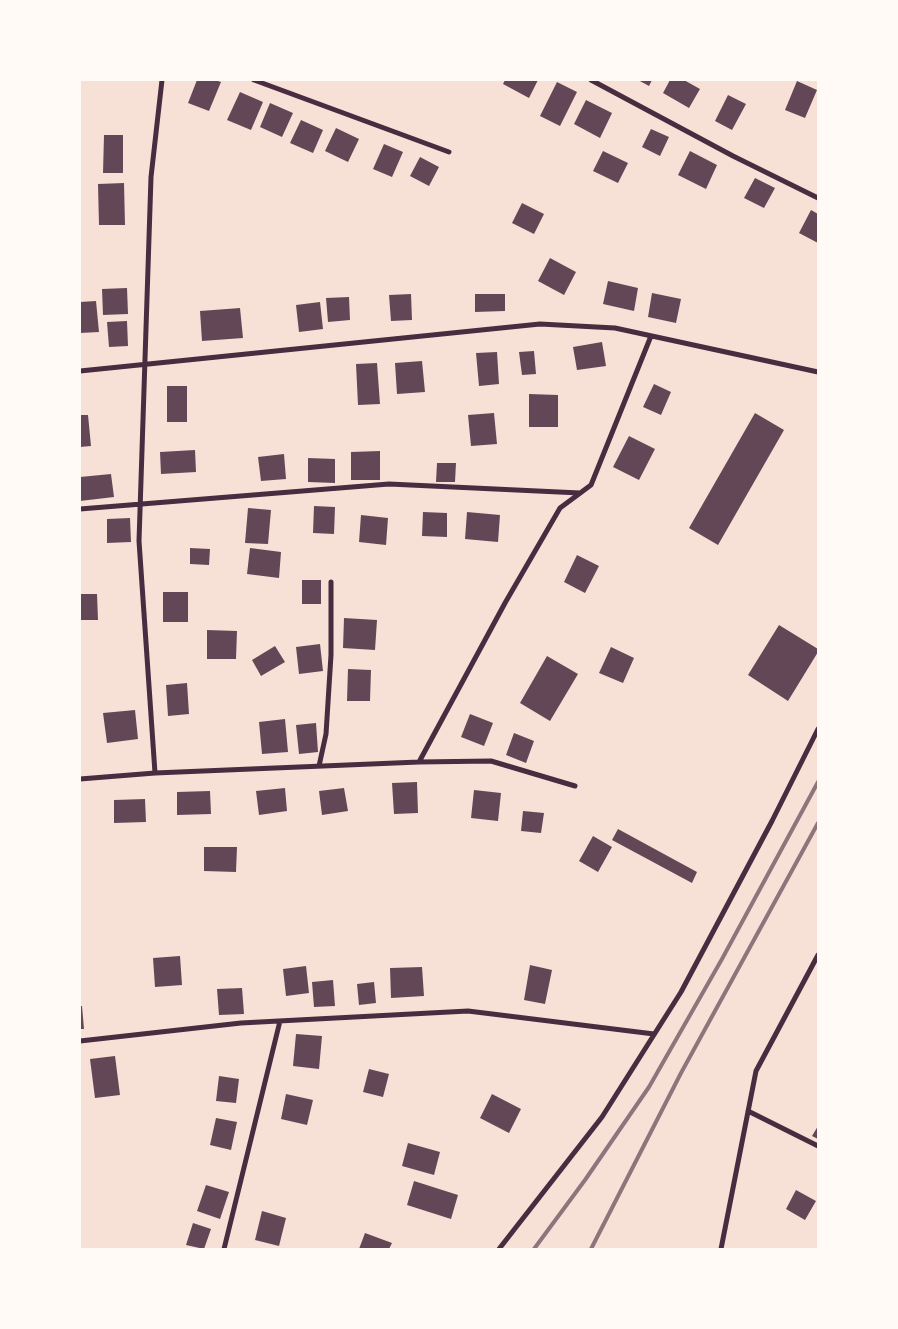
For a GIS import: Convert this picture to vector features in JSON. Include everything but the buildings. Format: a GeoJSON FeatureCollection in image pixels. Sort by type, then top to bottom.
{"type":"FeatureCollection","features":[{"type":"Feature","properties":{"kind":"street"},"geometry":{"type":"LineString","coordinates":[[155,773],[139,541],[151,177],[162,80]]}},
{"type":"Feature","properties":{"kind":"street"},"geometry":{"type":"LineString","coordinates":[[254,80],[449,152]]}},
{"type":"Feature","properties":{"kind":"street"},"geometry":{"type":"LineString","coordinates":[[591,80],[733,156],[818,198]]}},
{"type":"Feature","properties":{"kind":"street"},"geometry":{"type":"LineString","coordinates":[[80,371],[540,324],[615,328],[818,372]]}},
{"type":"Feature","properties":{"kind":"street"},"geometry":{"type":"LineString","coordinates":[[419,762],[505,602],[560,508],[591,484],[651,336]]}},
{"type":"Feature","properties":{"kind":"street"},"geometry":{"type":"LineString","coordinates":[[80,509],[389,484],[580,493]]}},
{"type":"Feature","properties":{"kind":"street"},"geometry":{"type":"LineString","coordinates":[[319,766],[326,734],[331,664],[331,582]]}},
{"type":"Feature","properties":{"kind":"street"},"geometry":{"type":"LineString","coordinates":[[499,1249],[602,1117],[685,984],[772,821],[818,729]]}},
{"type":"Feature","properties":{"kind":"street"},"geometry":{"type":"LineString","coordinates":[[80,779],[155,773],[419,762],[491,761],[575,786]]}},
{"type":"Feature","properties":{"kind":"street"},"geometry":{"type":"LineString","coordinates":[[721,1249],[756,1071],[818,955]]}},
{"type":"Feature","properties":{"kind":"street"},"geometry":{"type":"LineString","coordinates":[[80,1041],[241,1023],[468,1011],[654,1034]]}},
{"type":"Feature","properties":{"kind":"street"},"geometry":{"type":"LineString","coordinates":[[224,1249],[280,1021]]}},
{"type":"Feature","properties":{"kind":"street"},"geometry":{"type":"LineString","coordinates":[[748,1112],[818,1146]]}},
{"type":"Feature","properties":{"kind":"railway"},"geometry":{"type":"LineString","coordinates":[[534,1249],[585,1180],[649,1087],[722,959],[818,782]]}},
{"type":"Feature","properties":{"kind":"railway"},"geometry":{"type":"LineString","coordinates":[[591,1249],[681,1073],[818,823]]}}]}
